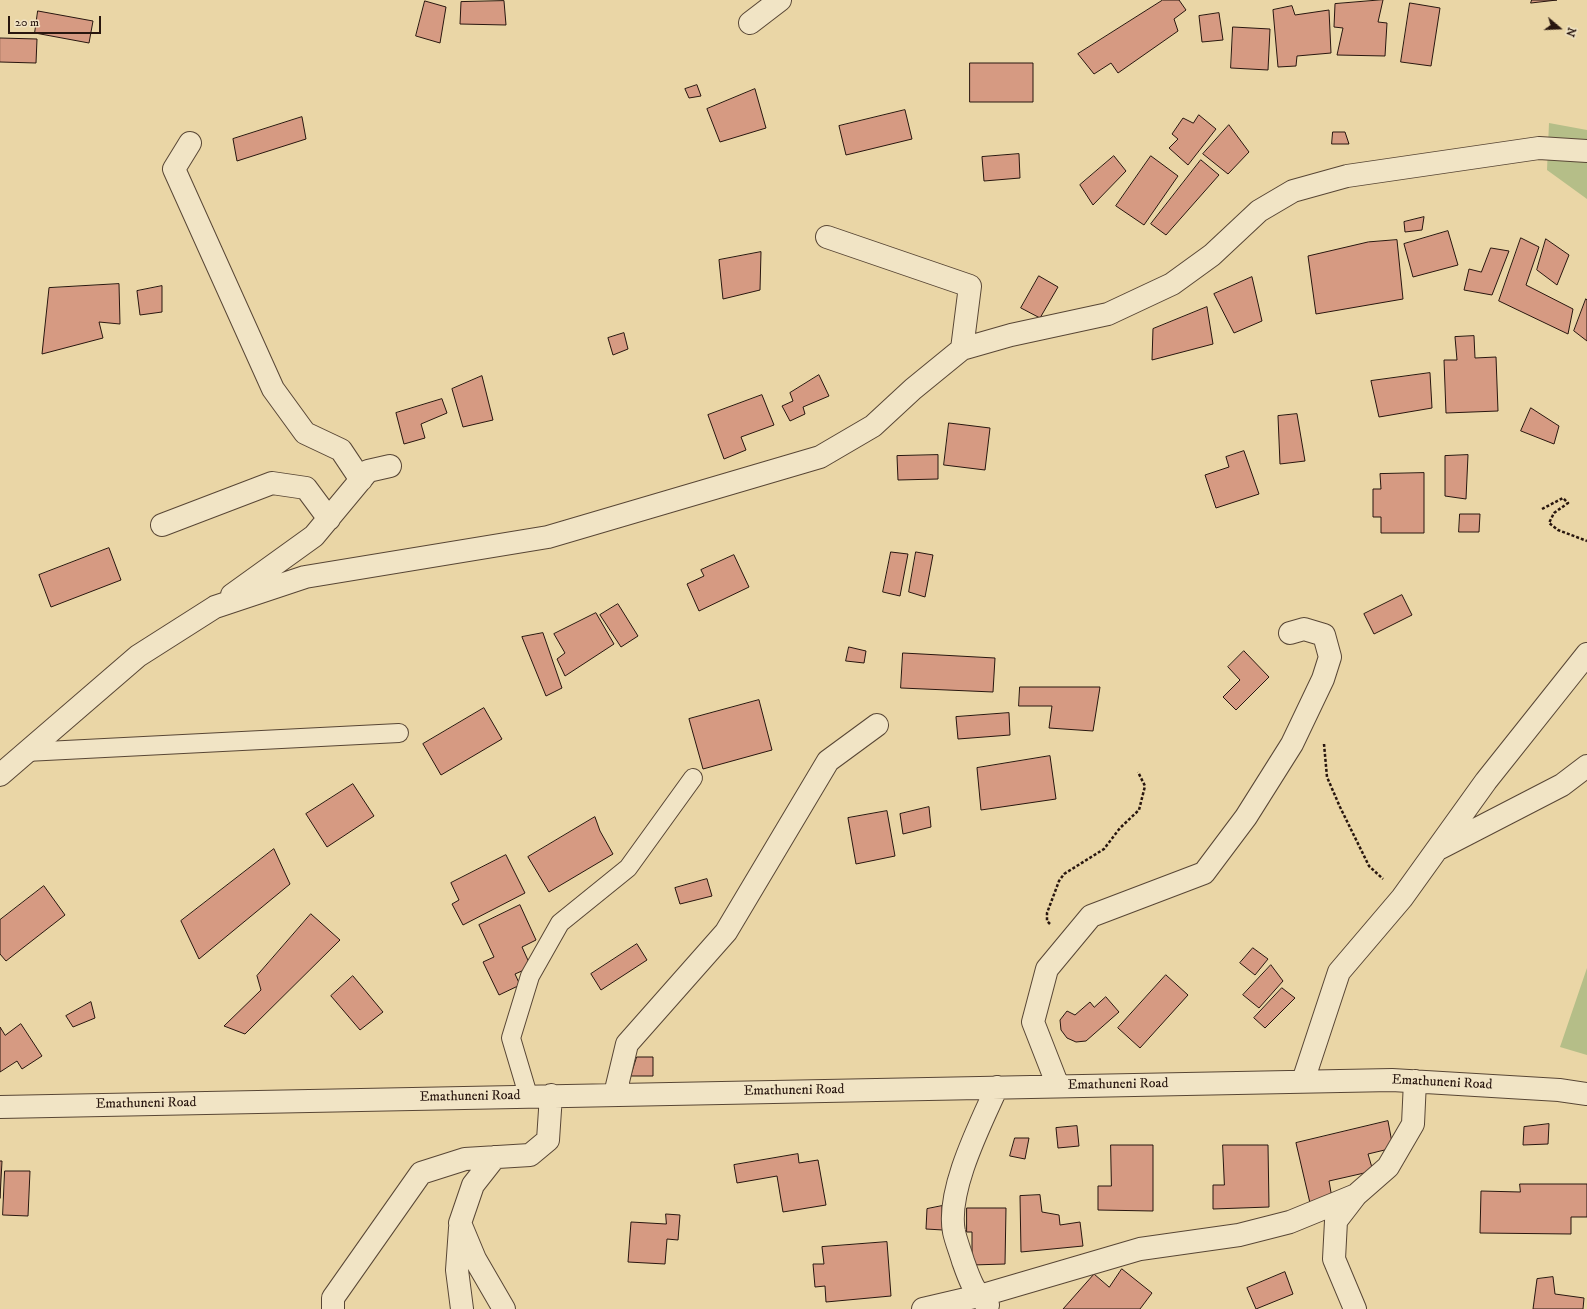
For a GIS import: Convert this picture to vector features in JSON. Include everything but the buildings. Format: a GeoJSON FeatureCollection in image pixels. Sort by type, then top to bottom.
{"type":"FeatureCollection","features":[{"type":"Feature","properties":{"kind":"street"},"geometry":{"type":"LineString","coordinates":[[750,23],[780,0]]}},
{"type":"Feature","properties":{"kind":"street"},"geometry":{"type":"LineString","coordinates":[[190,143],[174,169],[273,389],[305,433],[341,450],[361,480]]}},
{"type":"Feature","properties":{"kind":"street"},"geometry":{"type":"LineString","coordinates":[[215,608],[305,577],[548,537],[820,457],[873,426],[913,389],[962,349],[1011,335],[1108,314],[1165,287],[1212,255],[1260,211],[1293,191],[1347,176],[1539,148],[1587,151]]}},
{"type":"Feature","properties":{"kind":"street"},"geometry":{"type":"LineString","coordinates":[[827,237],[970,286],[962,349]]}},
{"type":"Feature","properties":{"kind":"street"},"geometry":{"type":"LineString","coordinates":[[0,775],[138,656],[215,608],[314,536],[368,471],[390,466]]}},
{"type":"Feature","properties":{"kind":"street"},"geometry":{"type":"LineString","coordinates":[[162,525],[272,483],[306,488],[329,519]]}},
{"type":"Feature","properties":{"kind":"street"},"geometry":{"type":"LineString","coordinates":[[1058,1086],[1033,1022],[1046,969],[1091,916],[1204,873],[1246,817],[1292,744],[1323,679],[1330,657],[1324,635],[1304,629],[1290,633]]}},
{"type":"Feature","properties":{"kind":"street"},"geometry":{"type":"LineString","coordinates":[[1303,1081],[1339,972],[1402,898],[1486,781],[1587,654]]}},
{"type":"Feature","properties":{"kind":"street"},"geometry":{"type":"LineString","coordinates":[[615,1094],[627,1044],[726,932],[828,761],[877,725]]}},
{"type":"Feature","properties":{"kind":"street"},"geometry":{"type":"LineString","coordinates":[[1437,850],[1562,785],[1587,766]]}},
{"type":"Feature","properties":{"kind":"street","name":"Emathuneni Road"},"geometry":{"type":"LineString","coordinates":[[0,1107],[1392,1080],[1559,1090],[1587,1094]]}},
{"type":"Feature","properties":{"kind":"street"},"geometry":{"type":"LineString","coordinates":[[1355,1309],[1334,1259],[1336,1221],[1356,1196],[1388,1167],[1413,1124],[1415,1081]]}},
{"type":"Feature","properties":{"kind":"street"},"geometry":{"type":"LineString","coordinates":[[984,1303],[968,1274],[954,1231],[955,1201],[962,1170],[997,1087]]}},
{"type":"Feature","properties":{"kind":"street"},"geometry":{"type":"LineString","coordinates":[[333,1309],[333,1298],[421,1173],[465,1159],[530,1154],[548,1140],[551,1096]]}},
{"type":"Feature","properties":{"kind":"street"},"geometry":{"type":"LineString","coordinates":[[462,1309],[457,1270],[460,1223],[473,1185],[495,1157]]}},
{"type":"Feature","properties":{"kind":"street"},"geometry":{"type":"LineString","coordinates":[[923,1309],[984,1303],[1140,1249],[1239,1235],[1290,1222],[1356,1196]]}},
{"type":"Feature","properties":{"kind":"street"},"geometry":{"type":"LineString","coordinates":[[460,1223],[475,1259],[504,1309]]}},
{"type":"Feature","properties":{"kind":"lane"},"geometry":{"type":"LineString","coordinates":[[26,752],[399,733]]}},
{"type":"Feature","properties":{"kind":"lane"},"geometry":{"type":"LineString","coordinates":[[528,1096],[511,1038],[530,976],[560,924],[628,868],[693,778]]}},
{"type":"Feature","properties":{"kind":"path"},"geometry":{"type":"LineString","coordinates":[[1542,509],[1563,498],[1568,503],[1554,513],[1549,523],[1558,530],[1587,541]]}},
{"type":"Feature","properties":{"kind":"path"},"geometry":{"type":"LineString","coordinates":[[1323,741],[1327,777],[1369,866],[1402,898]]}},
{"type":"Feature","properties":{"kind":"path"},"geometry":{"type":"LineString","coordinates":[[1067,945],[1047,921],[1046,914],[1054,893],[1064,874],[1104,849],[1120,828],[1139,810],[1145,786],[1138,772]]}},
{"type":"Feature","properties":{"kind":"green space"},"geometry":{"type":"Polygon","coordinates":[[[1549,123],[1587,130],[1587,199],[1547,170],[1549,123]]]}},
{"type":"Feature","properties":{"kind":"green space"},"geometry":{"type":"Polygon","coordinates":[[[1587,968],[1587,1055],[1560,1047],[1587,968]]]}}]}
